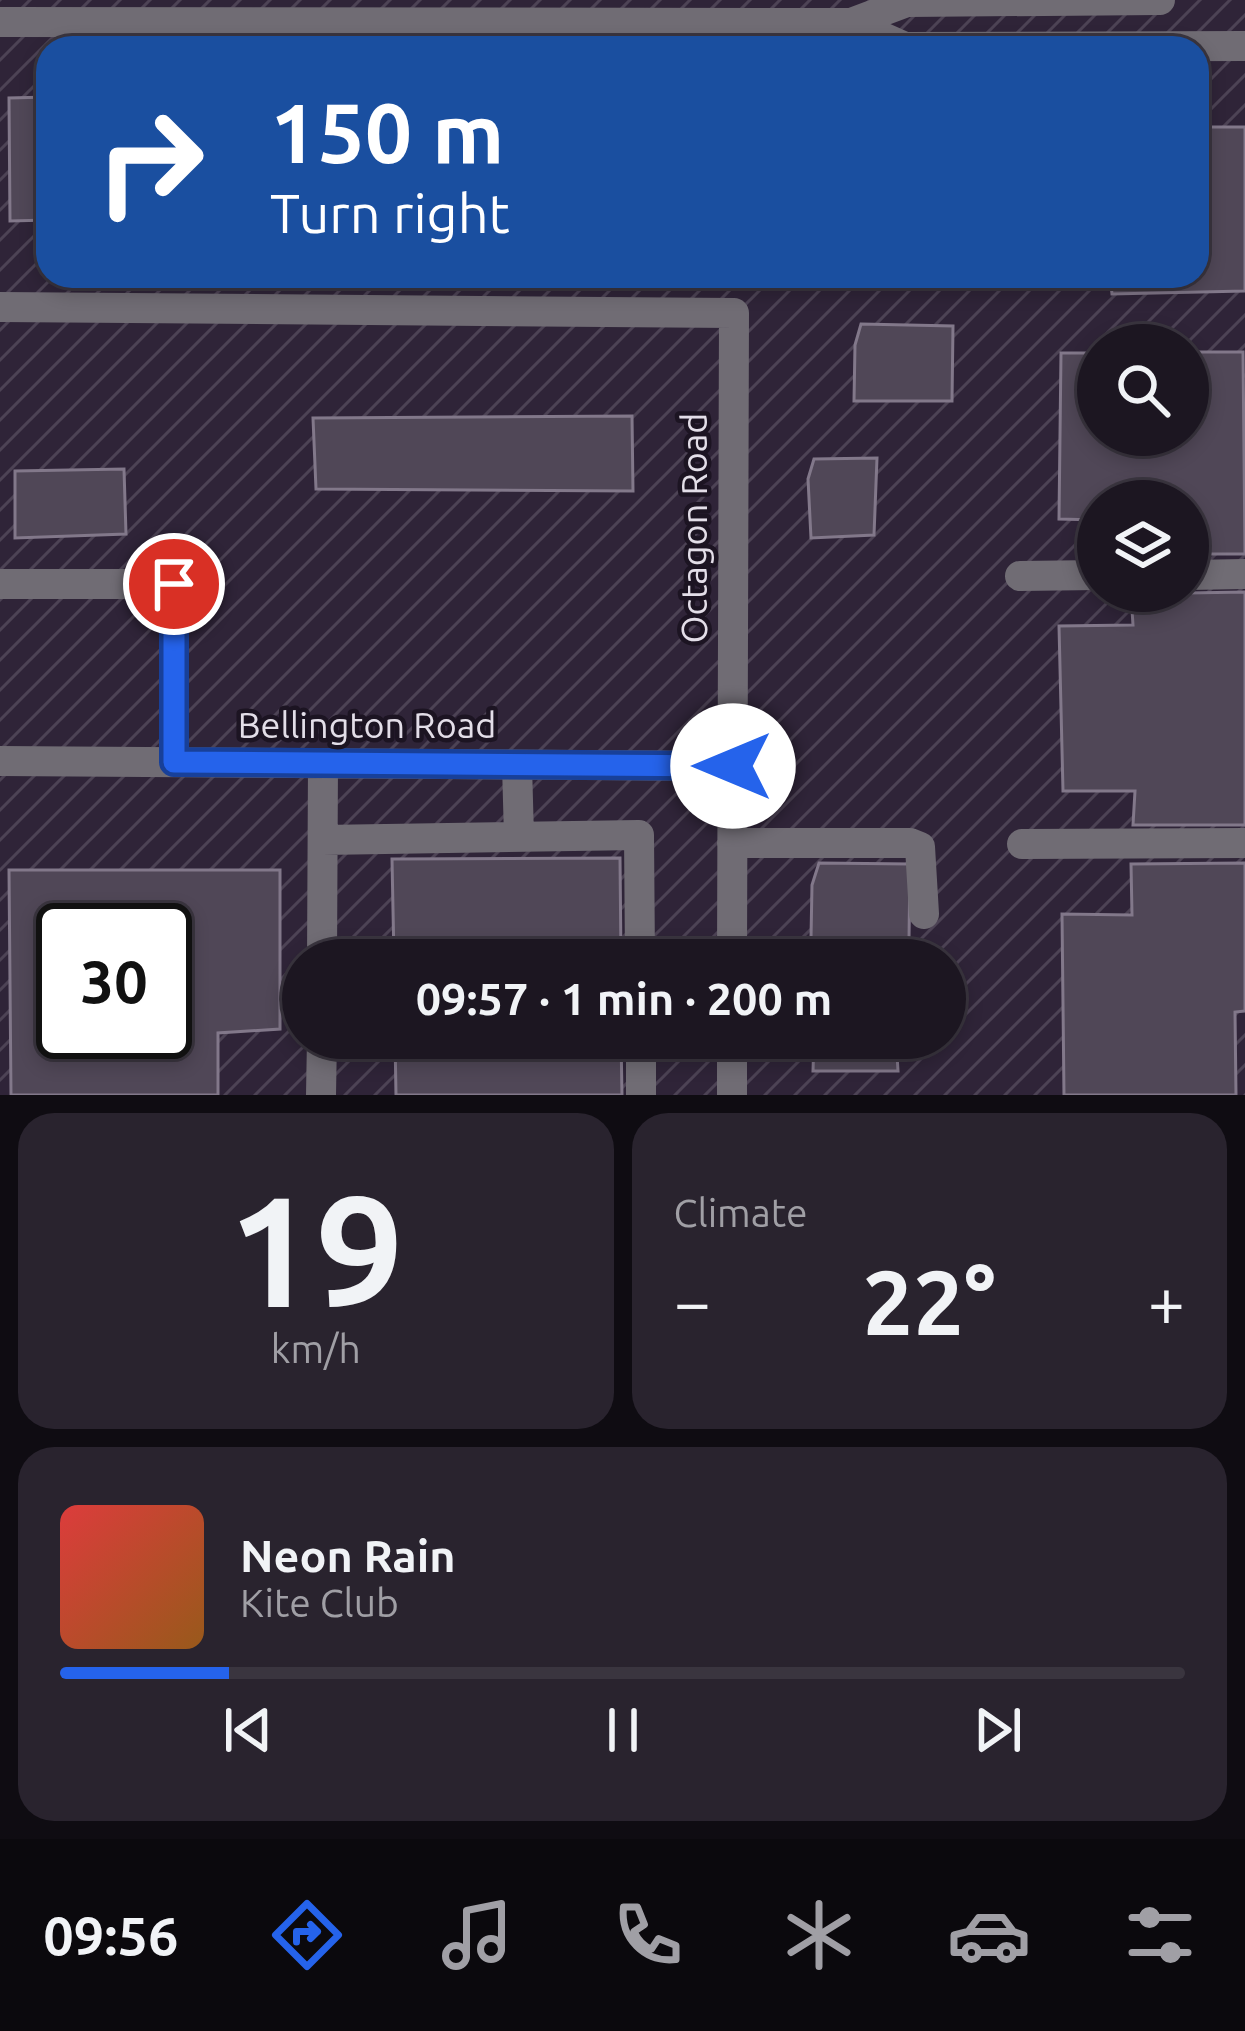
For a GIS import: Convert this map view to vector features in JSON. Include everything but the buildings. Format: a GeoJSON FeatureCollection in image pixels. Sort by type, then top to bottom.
{"type":"FeatureCollection","features":[{"type":"Feature","properties":{"kind":"street"},"geometry":{"type":"LineString","coordinates":[[0,22],[850,12],[907,2],[1160,0]]}},
{"type":"Feature","properties":{"kind":"street"},"geometry":{"type":"LineString","coordinates":[[850,12],[889,36]]}},
{"type":"Feature","properties":{"kind":"street"},"geometry":{"type":"LineString","coordinates":[[1209,46],[1245,46]]}},
{"type":"Feature","properties":{"kind":"street","name":"Octagon Road"},"geometry":{"type":"LineString","coordinates":[[0,308],[734,313],[732,939]]}},
{"type":"Feature","properties":{"kind":"street"},"geometry":{"type":"LineString","coordinates":[[1209,574],[1245,574]]}},
{"type":"Feature","properties":{"kind":"street"},"geometry":{"type":"LineString","coordinates":[[1020,576],[1077,575]]}},
{"type":"Feature","properties":{"kind":"street"},"geometry":{"type":"LineString","coordinates":[[0,584],[174,584],[174,762]]}},
{"type":"Feature","properties":{"kind":"street","name":"Bellington Road"},"geometry":{"type":"LineString","coordinates":[[0,761],[733,766]]}},
{"type":"Feature","properties":{"kind":"street"},"geometry":{"type":"LineString","coordinates":[[322,939],[323,763]]}},
{"type":"Feature","properties":{"kind":"street"},"geometry":{"type":"LineString","coordinates":[[517,765],[519,837]]}},
{"type":"Feature","properties":{"kind":"street"},"geometry":{"type":"LineString","coordinates":[[322,840],[639,835],[640,939]]}},
{"type":"Feature","properties":{"kind":"street"},"geometry":{"type":"LineString","coordinates":[[733,843],[910,843],[920,847],[923,858],[924,914]]}},
{"type":"Feature","properties":{"kind":"street"},"geometry":{"type":"LineString","coordinates":[[1022,844],[1245,843]]}},
{"type":"Feature","properties":{"kind":"street"},"geometry":{"type":"LineString","coordinates":[[321,1095],[322,1059]]}},
{"type":"Feature","properties":{"kind":"street"},"geometry":{"type":"LineString","coordinates":[[640,1059],[641,1095]]}},
{"type":"Feature","properties":{"kind":"street"},"geometry":{"type":"LineString","coordinates":[[731,1095],[732,1059]]}},
{"type":"Feature","properties":{"kind":"shaded area"},"geometry":{"type":"Polygon","coordinates":[[[0,0],[1245,0],[1245,1095],[0,1095],[0,0]]]}},
{"type":"Feature","properties":{"kind":"route"},"geometry":{"type":"LineString","coordinates":[[174,584],[174,762],[733,766]]}}]}
